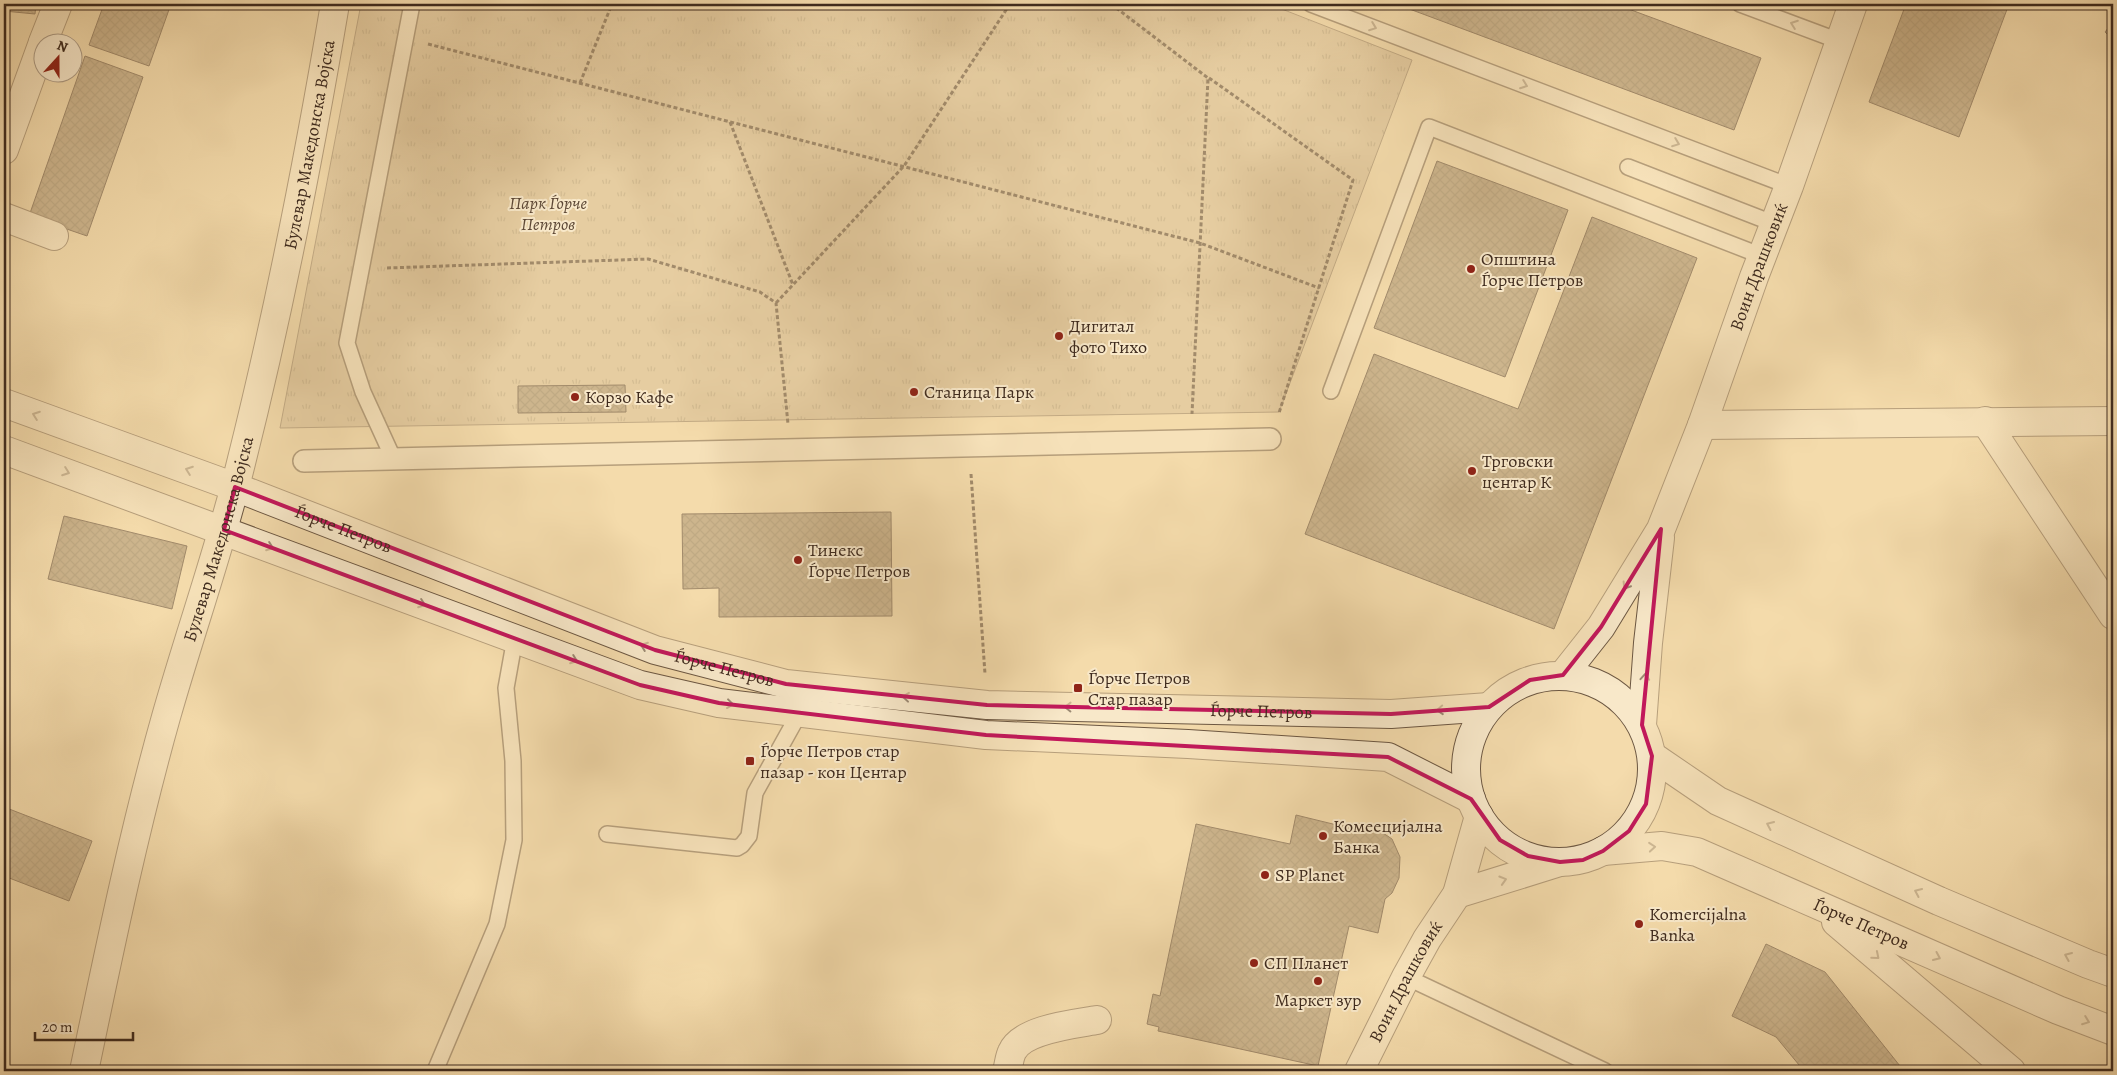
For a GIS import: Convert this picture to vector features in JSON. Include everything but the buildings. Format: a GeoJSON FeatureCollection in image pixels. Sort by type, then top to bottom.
{"type":"FeatureCollection","features":[{"type":"Feature","properties":{"kind":"street"},"geometry":{"type":"LineString","coordinates":[[48,32],[58,4]]}},
{"type":"Feature","properties":{"kind":"street","name":"Булевар Македонска Војска"},"geometry":{"type":"LineString","coordinates":[[84,1071],[139,818],[167,714],[224,530],[235,487],[286,268],[335,4]]}},
{"type":"Feature","properties":{"kind":"street","name":"Воин Драшковиќ"},"geometry":{"type":"LineString","coordinates":[[1563,675],[1601,627],[1661,529],[1702,425],[1853,4]]}},
{"type":"Feature","properties":{"kind":"street"},"geometry":{"type":"LineString","coordinates":[[4,150],[32,74]]}},
{"type":"Feature","properties":{"kind":"street"},"geometry":{"type":"LineString","coordinates":[[4,217],[54,236]]}},
{"type":"Feature","properties":{"kind":"street","name":"Ѓорче Петров"},"geometry":{"type":"LineString","coordinates":[[4,403],[235,487],[655,650],[786,684],[987,705],[1390,714],[1489,707]]}},
{"type":"Feature","properties":{"kind":"street"},"geometry":{"type":"LineString","coordinates":[[1985,421],[2113,616]]}},
{"type":"Feature","properties":{"kind":"street"},"geometry":{"type":"LineString","coordinates":[[1702,425],[2113,421]]}},
{"type":"Feature","properties":{"kind":"street"},"geometry":{"type":"LineString","coordinates":[[304,461],[1270,439]]}},
{"type":"Feature","properties":{"kind":"street","name":"Ѓорче Петров"},"geometry":{"type":"LineString","coordinates":[[4,450],[640,685],[719,703],[986,735],[1188,744],[1388,757],[1475,807],[1500,840],[1528,856],[1560,862],[1583,860],[1603,851],[1629,832],[1646,804],[1653,772],[1652,756],[1642,725],[1622,700],[1594,682],[1563,675],[1530,680],[1514,687],[1489,707],[1472,735],[1466,767],[1475,807]]}},
{"type":"Feature","properties":{"kind":"street","name":"Воин Драшковиќ"},"geometry":{"type":"LineString","coordinates":[[1642,725],[1648,643],[1661,529]]}},
{"type":"Feature","properties":{"kind":"street"},"geometry":{"type":"LineString","coordinates":[[1652,756],[1718,801],[1939,901],[2113,973]]}},
{"type":"Feature","properties":{"kind":"street","name":"Воин Драшковиќ"},"geometry":{"type":"LineString","coordinates":[[1359,1071],[1427,939],[1457,894],[1475,807]]}},
{"type":"Feature","properties":{"kind":"street","name":"Ѓорче Петров"},"geometry":{"type":"LineString","coordinates":[[1603,851],[1662,846],[1697,852],[2058,1010],[2113,1031]]}},
{"type":"Feature","properties":{"kind":"street"},"geometry":{"type":"LineString","coordinates":[[1457,894],[1560,862]]}},
{"type":"Feature","properties":{"kind":"street"},"geometry":{"type":"LineString","coordinates":[[1812,902],[2011,1071]]}},
{"type":"Feature","properties":{"kind":"street"},"geometry":{"type":"LineString","coordinates":[[1007,1071],[1012,1051],[1023,1039],[1039,1032],[1097,1020]]}},
{"type":"Feature","properties":{"kind":"lane"},"geometry":{"type":"LineString","coordinates":[[394,460],[363,392],[347,344],[412,4]]}},
{"type":"Feature","properties":{"kind":"lane"},"geometry":{"type":"LineString","coordinates":[[1311,4],[1789,186]]}},
{"type":"Feature","properties":{"kind":"lane"},"geometry":{"type":"LineString","coordinates":[[1740,4],[1839,41]]}},
{"type":"Feature","properties":{"kind":"lane"},"geometry":{"type":"LineString","coordinates":[[1331,390],[1429,127],[1762,256]]}},
{"type":"Feature","properties":{"kind":"lane"},"geometry":{"type":"LineString","coordinates":[[1628,167],[1774,224]]}},
{"type":"Feature","properties":{"kind":"lane"},"geometry":{"type":"LineString","coordinates":[[434,1071],[496,924],[514,840],[513,761],[506,688],[514,638]]}},
{"type":"Feature","properties":{"kind":"lane"},"geometry":{"type":"LineString","coordinates":[[607,834],[737,848],[742,845],[749,836],[755,792],[800,712]]}},
{"type":"Feature","properties":{"kind":"lane"},"geometry":{"type":"LineString","coordinates":[[1406,977],[1604,1071]]}},
{"type":"Feature","properties":{"kind":"path"},"geometry":{"type":"LineString","coordinates":[[580,83],[612,4]]}},
{"type":"Feature","properties":{"kind":"path"},"geometry":{"type":"LineString","coordinates":[[790,450],[776,304],[904,166],[1010,4]]}},
{"type":"Feature","properties":{"kind":"path"},"geometry":{"type":"LineString","coordinates":[[1110,4],[1208,78],[1353,180],[1270,439]]}},
{"type":"Feature","properties":{"kind":"path"},"geometry":{"type":"LineString","coordinates":[[406,38],[1200,243],[1319,288]]}},
{"type":"Feature","properties":{"kind":"path"},"geometry":{"type":"LineString","coordinates":[[1191,440],[1208,78]]}},
{"type":"Feature","properties":{"kind":"path"},"geometry":{"type":"LineString","coordinates":[[730,121],[793,285]]}},
{"type":"Feature","properties":{"kind":"path"},"geometry":{"type":"LineString","coordinates":[[361,269],[648,259],[760,292],[776,304]]}},
{"type":"Feature","properties":{"kind":"path"},"geometry":{"type":"LineString","coordinates":[[970,446],[987,705]]}},
{"type":"Feature","properties":{"kind":"highlighted area"},"geometry":{"type":"Polygon","coordinates":[[[235,487],[655,650],[786,684],[987,705],[1391,714],[1489,707],[1530,680],[1563,675],[1601,627],[1661,529],[1642,725],[1652,756],[1646,804],[1629,831],[1603,851],[1583,860],[1560,862],[1528,856],[1500,840],[1471,799],[1388,757],[986,735],[719,703],[640,685],[224,530],[235,487]]]}},
{"type":"Feature","properties":{"kind":"green space","name":"Парк Ѓорче Петров"},"geometry":{"type":"Polygon","coordinates":[[[361,4],[1269,4],[1412,60],[1279,412],[280,428],[361,4]]]}},
{"type":"Feature","properties":{"kind":"place","name":"Општина Ѓорче Петров"},"geometry":{"type":"Point","coordinates":[1471,269]}},
{"type":"Feature","properties":{"kind":"place","name":"Дигитал фото Тихо"},"geometry":{"type":"Point","coordinates":[1059,336]}},
{"type":"Feature","properties":{"kind":"place","name":"Станица Парк"},"geometry":{"type":"Point","coordinates":[914,392]}},
{"type":"Feature","properties":{"kind":"place","name":"Корзо Кафе"},"geometry":{"type":"Point","coordinates":[575,397]}},
{"type":"Feature","properties":{"kind":"place","name":"Трговски центар К"},"geometry":{"type":"Point","coordinates":[1472,471]}},
{"type":"Feature","properties":{"kind":"place","name":"Тинекс Ѓорче Петров"},"geometry":{"type":"Point","coordinates":[798,560]}},
{"type":"Feature","properties":{"kind":"place","name":"Ѓорче Петров Стар пазар"},"geometry":{"type":"Point","coordinates":[1078,688]}},
{"type":"Feature","properties":{"kind":"place","name":"Ѓорче Петров стар пазар - кон Центар"},"geometry":{"type":"Point","coordinates":[750,761]}},
{"type":"Feature","properties":{"kind":"place","name":"Комеецијална Банка"},"geometry":{"type":"Point","coordinates":[1323,836]}},
{"type":"Feature","properties":{"kind":"place","name":"SP Planet"},"geometry":{"type":"Point","coordinates":[1265,875]}},
{"type":"Feature","properties":{"kind":"place","name":"Komercijalna Banka"},"geometry":{"type":"Point","coordinates":[1639,924]}},
{"type":"Feature","properties":{"kind":"place","name":"СП Планет"},"geometry":{"type":"Point","coordinates":[1254,963]}},
{"type":"Feature","properties":{"kind":"place","name":"Маркет зур"},"geometry":{"type":"Point","coordinates":[1318,981]}}]}
